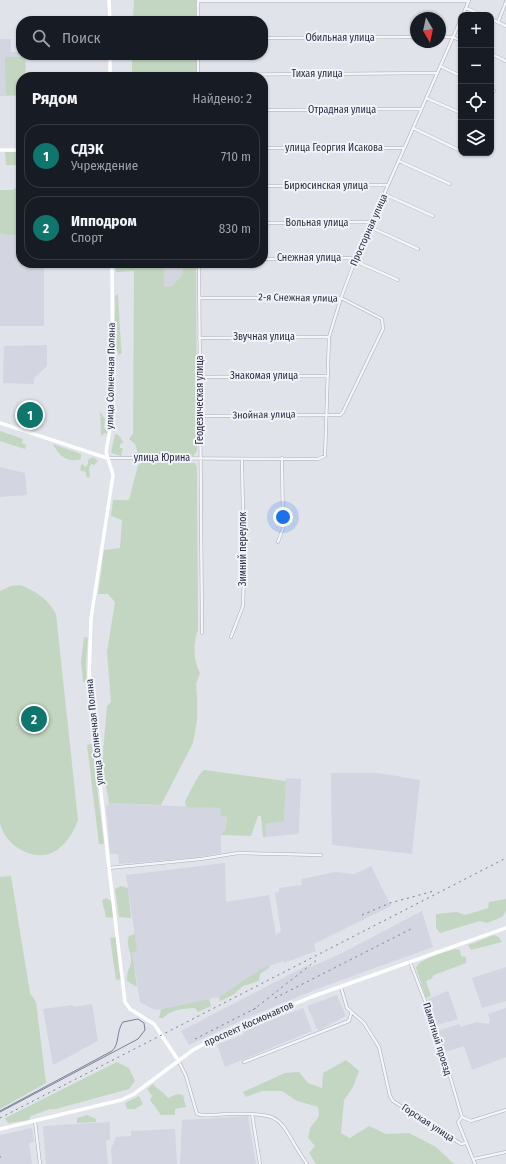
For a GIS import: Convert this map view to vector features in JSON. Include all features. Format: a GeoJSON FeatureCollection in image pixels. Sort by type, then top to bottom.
{"type":"FeatureCollection","features":[{"type":"Feature","properties":{"kind":"street"},"geometry":{"type":"LineString","coordinates":[[109,0],[110,16]]}},
{"type":"Feature","properties":{"kind":"street"},"geometry":{"type":"LineString","coordinates":[[198,16],[198,1],[469,0],[464,12]]}},
{"type":"Feature","properties":{"kind":"street"},"geometry":{"type":"LineString","coordinates":[[498,22],[506,2]]}},
{"type":"Feature","properties":{"kind":"street"},"geometry":{"type":"LineString","coordinates":[[466,8],[475,12]]}},
{"type":"Feature","properties":{"kind":"street"},"geometry":{"type":"LineString","coordinates":[[494,20],[506,26]]}},
{"type":"Feature","properties":{"kind":"street","name":"Просторная улица"},"geometry":{"type":"LineString","coordinates":[[327,452],[329,337],[355,259],[458,26]]}},
{"type":"Feature","properties":{"kind":"street","name":"Обильная улица"},"geometry":{"type":"LineString","coordinates":[[268,38],[410,37]]}},
{"type":"Feature","properties":{"kind":"street"},"geometry":{"type":"LineString","coordinates":[[446,37],[453,37],[458,40]]}},
{"type":"Feature","properties":{"kind":"street"},"geometry":{"type":"LineString","coordinates":[[494,55],[506,61]]}},
{"type":"Feature","properties":{"kind":"street"},"geometry":{"type":"LineString","coordinates":[[110,60],[110,72]]}},
{"type":"Feature","properties":{"kind":"street"},"geometry":{"type":"LineString","coordinates":[[198,60],[198,72]]}},
{"type":"Feature","properties":{"kind":"street"},"geometry":{"type":"LineString","coordinates":[[440,66],[458,75]]}},
{"type":"Feature","properties":{"kind":"street","name":"Тихая улица"},"geometry":{"type":"LineString","coordinates":[[268,75],[437,73]]}},
{"type":"Feature","properties":{"kind":"street"},"geometry":{"type":"LineString","coordinates":[[426,98],[458,112]]}},
{"type":"Feature","properties":{"kind":"street","name":"Отрадная улица"},"geometry":{"type":"LineString","coordinates":[[268,110],[421,109]]}},
{"type":"Feature","properties":{"kind":"street"},"geometry":{"type":"LineString","coordinates":[[413,128],[458,150]]}},
{"type":"Feature","properties":{"kind":"street","name":"улица Георгия Исакова"},"geometry":{"type":"LineString","coordinates":[[268,148],[404,148]]}},
{"type":"Feature","properties":{"kind":"street"},"geometry":{"type":"LineString","coordinates":[[0,150],[16,150]]}},
{"type":"Feature","properties":{"kind":"street"},"geometry":{"type":"LineString","coordinates":[[399,161],[450,184]]}},
{"type":"Feature","properties":{"kind":"street","name":"Бирюсинская улица"},"geometry":{"type":"LineString","coordinates":[[268,186],[388,185]]}},
{"type":"Feature","properties":{"kind":"street"},"geometry":{"type":"LineString","coordinates":[[384,194],[433,216]]}},
{"type":"Feature","properties":{"kind":"street","name":"Вольная улица"},"geometry":{"type":"LineString","coordinates":[[268,223],[372,222]]}},
{"type":"Feature","properties":{"kind":"street"},"geometry":{"type":"LineString","coordinates":[[370,227],[418,249]]}},
{"type":"Feature","properties":{"kind":"street","name":"Снежная улица"},"geometry":{"type":"LineString","coordinates":[[268,259],[355,259],[398,280]]}},
{"type":"Feature","properties":{"kind":"street","name":"улица Солнечная Поляна"},"geometry":{"type":"LineString","coordinates":[[112,268],[113,411],[106,452],[113,475],[91,619],[89,666],[90,695],[125,1002],[130,1009],[154,1024],[178,1060]]}},
{"type":"Feature","properties":{"kind":"street","name":"Геодезическая улица"},"geometry":{"type":"LineString","coordinates":[[199,268],[202,633]]}},
{"type":"Feature","properties":{"kind":"street","name":"2-я Снежная улица"},"geometry":{"type":"LineString","coordinates":[[199,298],[341,298],[382,319],[383,329]]}},
{"type":"Feature","properties":{"kind":"street","name":"Знойная улица"},"geometry":{"type":"LineString","coordinates":[[200,416],[336,416],[343,412],[383,329]]}},
{"type":"Feature","properties":{"kind":"street","name":"Звучная улица"},"geometry":{"type":"LineString","coordinates":[[199,338],[329,337]]}},
{"type":"Feature","properties":{"kind":"street","name":"Знакомая улица"},"geometry":{"type":"LineString","coordinates":[[200,377],[328,376]]}},
{"type":"Feature","properties":{"kind":"street","name":"улица Юрина"},"geometry":{"type":"LineString","coordinates":[[0,423],[107,458],[318,459],[325,456],[327,452]]}},
{"type":"Feature","properties":{"kind":"street"},"geometry":{"type":"LineString","coordinates":[[278,542],[283,528],[282,458]]}},
{"type":"Feature","properties":{"kind":"street","name":"Зимний переулок"},"geometry":{"type":"LineString","coordinates":[[231,637],[242,606],[244,574],[242,459]]}},
{"type":"Feature","properties":{"kind":"street"},"geometry":{"type":"LineString","coordinates":[[109,868],[201,859],[238,853],[321,855]]}},
{"type":"Feature","properties":{"kind":"street","name":"проспект Космонавтов"},"geometry":{"type":"LineString","coordinates":[[0,1129],[124,1099],[134,1094],[178,1060],[223,1034],[341,987],[506,928]]}},
{"type":"Feature","properties":{"kind":"street","name":"Памятный проезд"},"geometry":{"type":"LineString","coordinates":[[410,962],[436,1029],[462,1117]]}},
{"type":"Feature","properties":{"kind":"street","name":"Горская улица"},"geometry":{"type":"LineString","coordinates":[[341,987],[347,1008],[364,1023],[379,1047],[390,1096],[393,1101],[461,1144],[466,1143]]}},
{"type":"Feature","properties":{"kind":"street"},"geometry":{"type":"LineString","coordinates":[[244,1062],[349,1021],[352,1014]]}},
{"type":"Feature","properties":{"kind":"street"},"geometry":{"type":"LineString","coordinates":[[178,1060],[186,1076],[197,1114],[266,1114],[277,1120],[286,1129],[307,1164]]}},
{"type":"Feature","properties":{"kind":"street"},"geometry":{"type":"LineString","coordinates":[[462,1117],[471,1121],[506,1110]]}},
{"type":"Feature","properties":{"kind":"street"},"geometry":{"type":"LineString","coordinates":[[252,1114],[260,1164]]}},
{"type":"Feature","properties":{"kind":"street","name":"Горская улица"},"geometry":{"type":"LineString","coordinates":[[462,1117],[458,1122],[475,1164]]}},
{"type":"Feature","properties":{"kind":"street"},"geometry":{"type":"LineString","coordinates":[[35,1121],[40,1164]]}},
{"type":"Feature","properties":{"kind":"street"},"geometry":{"type":"LineString","coordinates":[[474,1159],[506,1152]]}},
{"type":"Feature","properties":{"kind":"shaded area"},"geometry":{"type":"Polygon","coordinates":[[[0,39],[11,39],[11,52],[16,52],[16,60],[26,60],[26,72],[16,72],[16,96],[0,96],[0,39]]]}},
{"type":"Feature","properties":{"kind":"shaded area"},"geometry":{"type":"Polygon","coordinates":[[[16,191],[16,268],[44,268],[44,326],[0,326],[0,192],[16,191]]]}},
{"type":"Feature","properties":{"kind":"shaded area"},"geometry":{"type":"Polygon","coordinates":[[[165,268],[183,268],[182,275],[172,286],[164,287],[165,268]]]}},
{"type":"Feature","properties":{"kind":"shaded area"},"geometry":{"type":"Polygon","coordinates":[[[47,345],[47,366],[34,378],[34,384],[3,383],[4,346],[47,345]]]}},
{"type":"Feature","properties":{"kind":"shaded area"},"geometry":{"type":"Polygon","coordinates":[[[0,467],[25,473],[27,495],[0,497],[0,467]]]}},
{"type":"Feature","properties":{"kind":"shaded area"},"geometry":{"type":"Polygon","coordinates":[[[331,773],[379,773],[420,780],[412,854],[332,845],[331,773]]]}},
{"type":"Feature","properties":{"kind":"shaded area"},"geometry":{"type":"Polygon","coordinates":[[[286,778],[301,779],[299,834],[266,837],[264,824],[284,821],[286,778]]]}},
{"type":"Feature","properties":{"kind":"shaded area"},"geometry":{"type":"Polygon","coordinates":[[[109,803],[220,808],[227,816],[226,828],[221,835],[221,853],[194,858],[119,864],[118,854],[110,854],[106,806],[109,803]]]}},
{"type":"Feature","properties":{"kind":"shaded area"},"geometry":{"type":"Polygon","coordinates":[[[225,863],[226,902],[269,895],[276,935],[281,932],[275,893],[279,892],[279,888],[302,885],[301,879],[336,872],[354,874],[371,866],[391,906],[314,944],[316,951],[284,963],[283,961],[259,970],[219,997],[155,1010],[140,1002],[132,951],[137,950],[126,875],[225,863]]]}},
{"type":"Feature","properties":{"kind":"shaded area"},"geometry":{"type":"Polygon","coordinates":[[[422,911],[433,947],[317,989],[251,1016],[189,1045],[181,1031],[306,966],[311,967],[342,953],[422,911]]]}},
{"type":"Feature","properties":{"kind":"shaded area"},"geometry":{"type":"Polygon","coordinates":[[[506,967],[506,1001],[482,1008],[472,978],[506,967]]]}},
{"type":"Feature","properties":{"kind":"shaded area"},"geometry":{"type":"Polygon","coordinates":[[[448,991],[458,1019],[437,1025],[428,999],[448,991]]]}},
{"type":"Feature","properties":{"kind":"shaded area"},"geometry":{"type":"Polygon","coordinates":[[[337,995],[346,1016],[319,1030],[317,1029],[307,1006],[337,995]]]}},
{"type":"Feature","properties":{"kind":"shaded area"},"geometry":{"type":"Polygon","coordinates":[[[92,1004],[98,1041],[53,1065],[43,1009],[92,1004]]]}},
{"type":"Feature","properties":{"kind":"shaded area"},"geometry":{"type":"Polygon","coordinates":[[[303,1008],[312,1031],[225,1067],[217,1045],[244,1034],[243,1031],[303,1008]]]}},
{"type":"Feature","properties":{"kind":"shaded area"},"geometry":{"type":"Polygon","coordinates":[[[506,1008],[506,1057],[472,1070],[464,1046],[446,1052],[438,1031],[459,1024],[461,1027],[476,1022],[489,1024],[490,1020],[488,1014],[506,1008]]]}},
{"type":"Feature","properties":{"kind":"shaded area"},"geometry":{"type":"Polygon","coordinates":[[[248,1116],[256,1164],[180,1164],[182,1120],[248,1116]]]}},
{"type":"Feature","properties":{"kind":"shaded area"},"geometry":{"type":"Polygon","coordinates":[[[110,1122],[110,1140],[106,1140],[108,1164],[46,1164],[43,1126],[110,1122]]]}},
{"type":"Feature","properties":{"kind":"shaded area"},"geometry":{"type":"Polygon","coordinates":[[[32,1128],[34,1142],[29,1143],[32,1164],[0,1164],[0,1135],[32,1128]]]}},
{"type":"Feature","properties":{"kind":"shaded area"},"geometry":{"type":"Polygon","coordinates":[[[175,1129],[177,1164],[112,1164],[111,1149],[116,1137],[131,1136],[131,1131],[175,1129]]]}},
{"type":"Feature","properties":{"kind":"green space"},"geometry":{"type":"Polygon","coordinates":[[[134,0],[196,0],[196,16],[133,16],[134,0]]]}},
{"type":"Feature","properties":{"kind":"green space"},"geometry":{"type":"Polygon","coordinates":[[[5,57],[16,57],[16,60],[25,60],[25,72],[16,72],[16,95],[6,95],[5,57]]]}},
{"type":"Feature","properties":{"kind":"green space"},"geometry":{"type":"Polygon","coordinates":[[[132,60],[197,60],[197,72],[132,72],[132,60]]]}},
{"type":"Feature","properties":{"kind":"green space"},"geometry":{"type":"Polygon","coordinates":[[[5,152],[16,152],[16,165],[6,165],[5,152]]]}},
{"type":"Feature","properties":{"kind":"green space"},"geometry":{"type":"Polygon","coordinates":[[[16,188],[16,235],[0,233],[0,190],[12,190],[16,188]]]}},
{"type":"Feature","properties":{"kind":"green space"},"geometry":{"type":"Polygon","coordinates":[[[116,268],[165,268],[164,287],[172,286],[182,275],[183,268],[196,268],[197,451],[193,456],[139,456],[135,444],[129,439],[133,434],[134,271],[116,272],[116,268]]]}},
{"type":"Feature","properties":{"kind":"green space"},"geometry":{"type":"Polygon","coordinates":[[[118,294],[122,353],[119,355],[115,343],[115,296],[118,294]]]}},
{"type":"Feature","properties":{"kind":"green space"},"geometry":{"type":"Polygon","coordinates":[[[103,416],[105,419],[104,428],[108,430],[107,434],[105,433],[101,436],[100,417],[103,416]]]}},
{"type":"Feature","properties":{"kind":"green space"},"geometry":{"type":"Polygon","coordinates":[[[0,431],[23,439],[22,443],[26,445],[25,449],[0,441],[0,431]]]}},
{"type":"Feature","properties":{"kind":"green space"},"geometry":{"type":"Polygon","coordinates":[[[115,434],[120,437],[123,443],[120,444],[120,448],[123,448],[121,456],[111,453],[115,434]]]}},
{"type":"Feature","properties":{"kind":"green space"},"geometry":{"type":"Polygon","coordinates":[[[53,444],[81,454],[81,459],[72,460],[64,458],[53,444]]]}},
{"type":"Feature","properties":{"kind":"green space"},"geometry":{"type":"Polygon","coordinates":[[[93,457],[98,461],[94,465],[91,464],[89,468],[90,476],[88,478],[86,476],[86,472],[80,470],[81,465],[83,464],[85,467],[88,464],[88,460],[93,457]]]}},
{"type":"Feature","properties":{"kind":"green space"},"geometry":{"type":"Polygon","coordinates":[[[143,462],[195,463],[197,467],[198,630],[194,652],[200,673],[196,684],[197,720],[193,743],[161,805],[109,803],[102,764],[107,706],[111,702],[107,652],[115,602],[108,594],[98,594],[104,550],[120,548],[122,520],[111,516],[113,500],[129,500],[138,465],[143,462]]]}},
{"type":"Feature","properties":{"kind":"green space"},"geometry":{"type":"Polygon","coordinates":[[[20,585],[41,596],[56,614],[78,820],[70,836],[61,847],[49,854],[40,855],[31,854],[14,845],[2,830],[0,822],[0,591],[11,586],[20,585]]]}},
{"type":"Feature","properties":{"kind":"green space"},"geometry":{"type":"Polygon","coordinates":[[[84,637],[88,638],[86,662],[87,681],[83,682],[81,662],[84,637]]]}},
{"type":"Feature","properties":{"kind":"green space"},"geometry":{"type":"Polygon","coordinates":[[[92,744],[104,844],[99,844],[87,745],[92,744]]]}},
{"type":"Feature","properties":{"kind":"green space"},"geometry":{"type":"Polygon","coordinates":[[[204,770],[286,781],[284,821],[265,824],[266,837],[263,837],[261,816],[258,816],[251,836],[221,835],[226,828],[227,817],[221,816],[220,808],[186,807],[185,801],[196,780],[204,770]]]}},
{"type":"Feature","properties":{"kind":"green space"},"geometry":{"type":"Polygon","coordinates":[[[11,876],[30,993],[36,1002],[46,1083],[0,1109],[0,877],[11,876]]]}},
{"type":"Feature","properties":{"kind":"green space"},"geometry":{"type":"Polygon","coordinates":[[[121,886],[128,888],[131,918],[119,917],[115,889],[121,886]]]}},
{"type":"Feature","properties":{"kind":"green space"},"geometry":{"type":"Polygon","coordinates":[[[106,898],[112,901],[114,918],[106,917],[102,900],[106,898]]]}},
{"type":"Feature","properties":{"kind":"green space"},"geometry":{"type":"Polygon","coordinates":[[[506,899],[506,911],[502,917],[487,923],[480,921],[440,933],[436,928],[436,914],[457,912],[465,915],[488,908],[489,902],[506,899]]]}},
{"type":"Feature","properties":{"kind":"green space"},"geometry":{"type":"Polygon","coordinates":[[[135,934],[137,951],[132,952],[137,987],[127,981],[131,962],[128,939],[129,936],[135,934]]]}},
{"type":"Feature","properties":{"kind":"green space"},"geometry":{"type":"Polygon","coordinates":[[[494,935],[499,937],[502,942],[471,950],[468,945],[494,935]]]}},
{"type":"Feature","properties":{"kind":"green space"},"geometry":{"type":"Polygon","coordinates":[[[117,937],[122,979],[116,980],[110,938],[117,937]]]}},
{"type":"Feature","properties":{"kind":"green space"},"geometry":{"type":"Polygon","coordinates":[[[456,949],[460,950],[461,956],[466,957],[466,963],[434,975],[431,979],[426,981],[431,996],[426,998],[416,968],[418,964],[428,958],[456,949]]]}},
{"type":"Feature","properties":{"kind":"green space"},"geometry":{"type":"Polygon","coordinates":[[[269,966],[269,968],[260,974],[259,981],[243,986],[233,995],[220,1001],[219,997],[259,970],[269,966]]]}},
{"type":"Feature","properties":{"kind":"green space"},"geometry":{"type":"Polygon","coordinates":[[[209,999],[211,1006],[198,1012],[195,1008],[182,1009],[174,1011],[163,1018],[159,1018],[161,1009],[209,999]]]}},
{"type":"Feature","properties":{"kind":"green space"},"geometry":{"type":"Polygon","coordinates":[[[346,1060],[359,1071],[353,1087],[344,1100],[341,1133],[350,1138],[369,1126],[386,1134],[409,1133],[436,1147],[454,1164],[316,1164],[309,1153],[315,1146],[308,1138],[310,1128],[319,1116],[318,1107],[297,1101],[282,1091],[262,1091],[246,1097],[243,1092],[285,1073],[299,1072],[308,1083],[322,1088],[323,1073],[346,1060]]]}},
{"type":"Feature","properties":{"kind":"green space"},"geometry":{"type":"Polygon","coordinates":[[[117,1062],[129,1068],[135,1081],[129,1089],[56,1109],[50,1109],[31,1116],[29,1120],[8,1123],[5,1118],[117,1062]]]}},
{"type":"Feature","properties":{"kind":"green space"},"geometry":{"type":"Polygon","coordinates":[[[153,1084],[168,1098],[177,1094],[183,1095],[186,1107],[175,1109],[175,1115],[161,1115],[150,1100],[152,1096],[147,1089],[153,1084]]]}},
{"type":"Feature","properties":{"kind":"green space"},"geometry":{"type":"Polygon","coordinates":[[[139,1096],[143,1104],[135,1109],[127,1109],[125,1103],[139,1096]]]}},
{"type":"Feature","properties":{"kind":"green space"},"geometry":{"type":"Polygon","coordinates":[[[87,1115],[96,1119],[96,1122],[77,1123],[77,1118],[87,1115]]]}},
{"type":"Feature","properties":{"kind":"tram line"},"geometry":{"type":"LineString","coordinates":[[0,1111],[112,1051],[116,1045],[119,1029],[123,1022],[138,1019],[144,1023],[145,1030],[138,1039],[0,1112]]}},
{"type":"Feature","properties":{"kind":"railway"},"geometry":{"type":"LineString","coordinates":[[0,1118],[506,858]]}},
{"type":"Feature","properties":{"kind":"railway"},"geometry":{"type":"LineString","coordinates":[[362,915],[390,903],[434,891]]}},
{"type":"Feature","properties":{"kind":"railway"},"geometry":{"type":"LineString","coordinates":[[275,998],[413,928]]}},
{"type":"Feature","properties":{"kind":"railway"},"geometry":{"type":"LineString","coordinates":[[253,1010],[318,959]]}},
{"type":"Feature","properties":{"kind":"railway"},"geometry":{"type":"LineString","coordinates":[[195,1039],[258,1007]]}},
{"type":"Feature","properties":{"kind":"place","name":"СДЭК"},"geometry":{"type":"Point","coordinates":[30,415]}},
{"type":"Feature","properties":{"kind":"place","name":"Ипподром"},"geometry":{"type":"Point","coordinates":[34,719]}}]}
